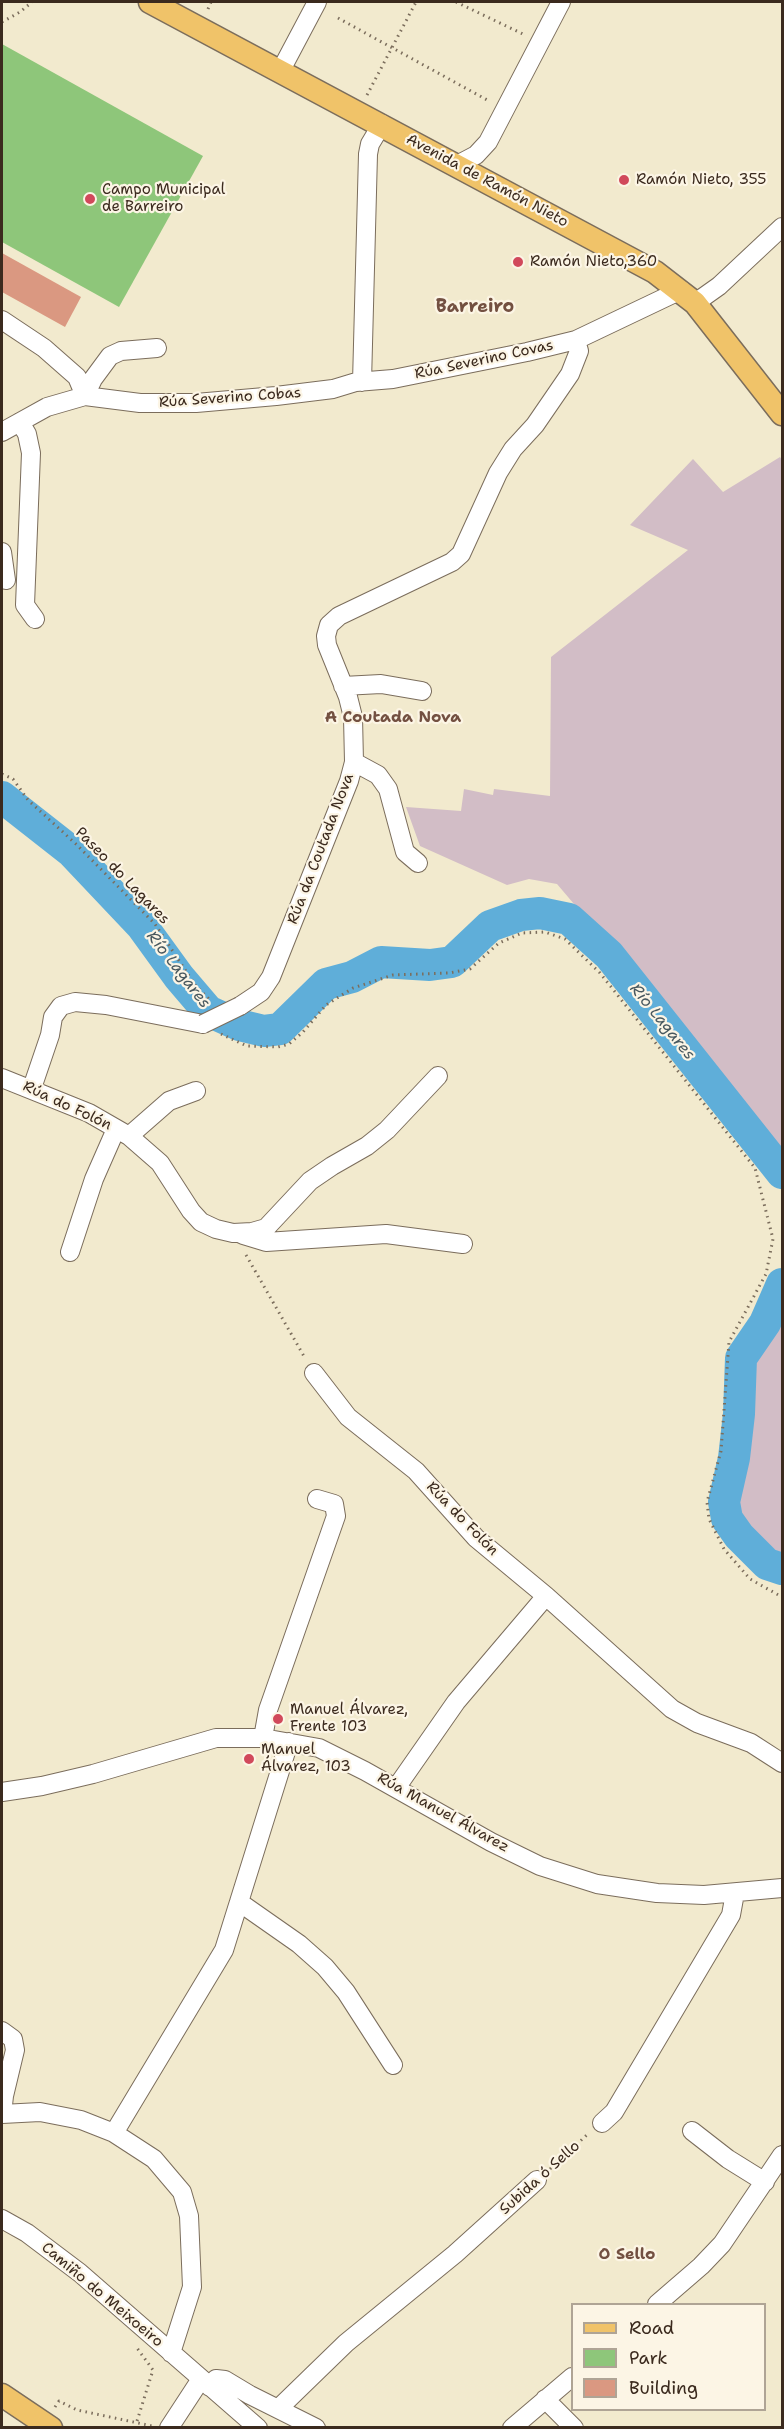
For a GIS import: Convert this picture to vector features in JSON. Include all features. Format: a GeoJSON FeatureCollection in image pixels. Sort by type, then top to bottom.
{"type":"FeatureCollection","features":[{"type":"Feature","properties":{"kind":"main road","name":"Avenida de Ramón Nieto"},"geometry":{"type":"LineString","coordinates":[[150,2],[655,272],[688,296],[783,414]]}},
{"type":"Feature","properties":{"kind":"main road"},"geometry":{"type":"LineString","coordinates":[[2,2395],[53,2417]]}},
{"type":"Feature","properties":{"kind":"street"},"geometry":{"type":"LineString","coordinates":[[281,70],[317,2]]}},
{"type":"Feature","properties":{"kind":"street"},"geometry":{"type":"LineString","coordinates":[[457,165],[476,155],[488,142],[561,2]]}},
{"type":"Feature","properties":{"kind":"street"},"geometry":{"type":"LineString","coordinates":[[362,382],[368,154],[370,144],[381,124]]}},
{"type":"Feature","properties":{"kind":"street","name":"Rúa Severino Covas"},"geometry":{"type":"LineString","coordinates":[[393,380],[576,340],[719,286],[783,227]]}},
{"type":"Feature","properties":{"kind":"street"},"geometry":{"type":"LineString","coordinates":[[2,320],[44,348],[77,377],[84,396]]}},
{"type":"Feature","properties":{"kind":"street","name":"Rúa da Coutada Nova"},"geometry":{"type":"LineString","coordinates":[[32,1088],[50,1035],[53,1017],[61,1006],[75,1002],[106,1005],[204,1024],[240,1006],[261,992],[271,977],[349,781],[354,762],[353,717],[327,645],[326,636],[329,625],[339,616],[452,561],[461,554],[498,473],[513,449],[535,425],[570,374],[579,351],[576,340]]}},
{"type":"Feature","properties":{"kind":"street"},"geometry":{"type":"LineString","coordinates":[[84,396],[110,356],[121,351],[158,348]]}},
{"type":"Feature","properties":{"kind":"street","name":"Rúa Severino Cobas"},"geometry":{"type":"LineString","coordinates":[[2,432],[47,407],[84,396],[140,404],[196,403],[322,391],[362,382],[393,380]]}},
{"type":"Feature","properties":{"kind":"street"},"geometry":{"type":"LineString","coordinates":[[20,422],[27,434],[31,453],[25,605],[35,619]]}},
{"type":"Feature","properties":{"kind":"street"},"geometry":{"type":"LineString","coordinates":[[2,552],[6,580]]}},
{"type":"Feature","properties":{"kind":"street"},"geometry":{"type":"LineString","coordinates":[[343,686],[381,684],[422,691]]}},
{"type":"Feature","properties":{"kind":"street"},"geometry":{"type":"LineString","coordinates":[[354,762],[378,775],[388,789],[405,852],[418,863]]}},
{"type":"Feature","properties":{"kind":"street","name":"Rúa do Folón"},"geometry":{"type":"LineString","coordinates":[[232,1233],[252,1232],[266,1228],[310,1181],[367,1146],[387,1130],[438,1076]]}},
{"type":"Feature","properties":{"kind":"street","name":"Rúa do Folón"},"geometry":{"type":"LineString","coordinates":[[2,1078],[32,1088],[89,1113],[122,1132],[160,1163],[191,1211],[201,1222],[216,1229],[266,1242],[386,1234],[463,1244]]}},
{"type":"Feature","properties":{"kind":"street"},"geometry":{"type":"LineString","coordinates":[[70,1252],[94,1179],[122,1132],[169,1101],[196,1091]]}},
{"type":"Feature","properties":{"kind":"street","name":"Rúa do Folón"},"geometry":{"type":"LineString","coordinates":[[314,1373],[348,1417],[416,1471],[476,1538],[546,1596],[672,1709],[697,1723],[751,1743],[783,1763]]}},
{"type":"Feature","properties":{"kind":"street"},"geometry":{"type":"LineString","coordinates":[[263,1738],[268,1710],[336,1516],[334,1504],[317,1498]]}},
{"type":"Feature","properties":{"kind":"street"},"geometry":{"type":"LineString","coordinates":[[396,1788],[456,1702],[546,1596]]}},
{"type":"Feature","properties":{"kind":"street","name":"Rúa Manuel Álvarez"},"geometry":{"type":"LineString","coordinates":[[2,1792],[42,1786],[93,1774],[216,1738],[263,1738],[319,1748],[396,1788],[491,1842],[540,1866],[597,1884],[657,1893],[735,1893],[783,1888]]}},
{"type":"Feature","properties":{"kind":"street"},"geometry":{"type":"LineString","coordinates":[[114,2133],[224,1950],[289,1742]]}},
{"type":"Feature","properties":{"kind":"street"},"geometry":{"type":"LineString","coordinates":[[602,2123],[614,2112],[731,1915],[735,1893]]}},
{"type":"Feature","properties":{"kind":"street"},"geometry":{"type":"LineString","coordinates":[[239,1902],[299,1944],[325,1967],[346,1992],[393,2065]]}},
{"type":"Feature","properties":{"kind":"street"},"geometry":{"type":"LineString","coordinates":[[2,2031],[13,2039],[15,2050],[2,2114]]}},
{"type":"Feature","properties":{"kind":"street","name":"Camiño do Meixoeiro"},"geometry":{"type":"LineString","coordinates":[[2,2114],[40,2112],[81,2120],[114,2133],[154,2159],[182,2192],[189,2216],[192,2287],[171,2353]]}},
{"type":"Feature","properties":{"kind":"street"},"geometry":{"type":"LineString","coordinates":[[692,2131],[728,2159],[765,2182]]}},
{"type":"Feature","properties":{"kind":"street"},"geometry":{"type":"LineString","coordinates":[[658,2303],[701,2266],[722,2244],[783,2155]]}},
{"type":"Feature","properties":{"kind":"street","name":"Subida ó Sello"},"geometry":{"type":"LineString","coordinates":[[278,2409],[346,2343],[455,2254],[537,2180]]}},
{"type":"Feature","properties":{"kind":"street","name":"Camiño do Meixoeiro"},"geometry":{"type":"LineString","coordinates":[[2,2219],[27,2233],[80,2273],[258,2427]]}},
{"type":"Feature","properties":{"kind":"street"},"geometry":{"type":"LineString","coordinates":[[512,2427],[571,2378]]}},
{"type":"Feature","properties":{"kind":"street"},"geometry":{"type":"LineString","coordinates":[[169,2427],[205,2383],[216,2379],[225,2380],[316,2427]]}},
{"type":"Feature","properties":{"kind":"street"},"geometry":{"type":"LineString","coordinates":[[545,2399],[574,2427]]}},
{"type":"Feature","properties":{"kind":"path"},"geometry":{"type":"LineString","coordinates":[[2,22],[32,2]]}},
{"type":"Feature","properties":{"kind":"path"},"geometry":{"type":"LineString","coordinates":[[208,9],[211,2]]}},
{"type":"Feature","properties":{"kind":"path"},"geometry":{"type":"LineString","coordinates":[[367,95],[416,2]]}},
{"type":"Feature","properties":{"kind":"path"},"geometry":{"type":"LineString","coordinates":[[456,2],[525,35]]}},
{"type":"Feature","properties":{"kind":"path"},"geometry":{"type":"LineString","coordinates":[[338,18],[490,102]]}},
{"type":"Feature","properties":{"kind":"path","name":"Paseo do Lagares"},"geometry":{"type":"LineString","coordinates":[[2,774],[13,779],[28,800],[77,845],[155,924],[195,984],[215,1005]]}},
{"type":"Feature","properties":{"kind":"path"},"geometry":{"type":"LineString","coordinates":[[221,1034],[247,1046],[278,1047],[289,1044],[303,1032],[326,1005],[353,988],[393,975],[449,973],[470,969],[499,943],[522,933],[545,932],[566,939],[600,973],[755,1168],[773,1239],[766,1274],[729,1342],[721,1451],[707,1502],[709,1519],[724,1549],[750,1579],[783,1597]]}},
{"type":"Feature","properties":{"kind":"path"},"geometry":{"type":"LineString","coordinates":[[232,1233],[314,1373]]}},
{"type":"Feature","properties":{"kind":"path","name":"Subida ó Sello"},"geometry":{"type":"LineString","coordinates":[[537,2180],[602,2123]]}},
{"type":"Feature","properties":{"kind":"path"},"geometry":{"type":"LineString","coordinates":[[136,2421],[153,2370],[137,2348],[149,2333]]}},
{"type":"Feature","properties":{"kind":"path"},"geometry":{"type":"LineString","coordinates":[[53,2417],[59,2402],[77,2410],[156,2427]]}},
{"type":"Feature","properties":{"kind":"shaded area"},"geometry":{"type":"Polygon","coordinates":[[[780,457],[782,460],[782,1160],[636,977],[557,884],[529,879],[507,885],[420,846],[406,807],[461,811],[464,789],[493,795],[494,789],[550,796],[551,657],[688,550],[630,525],[693,459],[723,492],[780,457]]]}},
{"type":"Feature","properties":{"kind":"shaded area"},"geometry":{"type":"Polygon","coordinates":[[[782,1297],[782,1555],[731,1517],[729,1503],[744,1404],[744,1364],[766,1334],[782,1297]]]}},
{"type":"Feature","properties":{"kind":"green space","name":"Campo Municipal de Barreiro"},"geometry":{"type":"Polygon","coordinates":[[[2,44],[203,156],[119,307],[2,242],[2,44]]]}},
{"type":"Feature","properties":{"kind":"building"},"geometry":{"type":"Polygon","coordinates":[[[2,253],[81,297],[65,327],[2,292],[2,253]]]}},
{"type":"Feature","properties":{"kind":"waterway","name":"Río Lagares"},"geometry":{"type":"LineString","coordinates":[[2,797],[72,852],[142,926],[179,977],[208,1011],[239,1025],[264,1031],[280,1029],[326,984],[352,977],[381,962],[430,965],[452,962],[490,926],[521,915],[540,913],[569,919],[609,955],[782,1173]]}},
{"type":"Feature","properties":{"kind":"waterway","name":"Río Lagares"},"geometry":{"type":"LineString","coordinates":[[782,1284],[765,1323],[741,1358],[739,1414],[734,1458],[724,1502],[727,1519],[739,1536],[767,1564],[782,1569]]}},
{"type":"Feature","properties":{"kind":"place","name":"Ramón Nieto, 355"},"geometry":{"type":"Point","coordinates":[624,180]}},
{"type":"Feature","properties":{"kind":"place","name":"Campo Municipal de Barreiro"},"geometry":{"type":"Point","coordinates":[90,199]}},
{"type":"Feature","properties":{"kind":"place","name":"Ramón Nieto,360"},"geometry":{"type":"Point","coordinates":[518,262]}},
{"type":"Feature","properties":{"kind":"place","name":"Manuel Álvarez, Frente 103"},"geometry":{"type":"Point","coordinates":[278,1719]}},
{"type":"Feature","properties":{"kind":"place","name":"Manuel Álvarez, 103"},"geometry":{"type":"Point","coordinates":[249,1759]}},
{"type":"Feature","properties":{"kind":"district","name":"Barreiro"},"geometry":{"type":"Point","coordinates":[475,307]}},
{"type":"Feature","properties":{"kind":"district","name":"A Coutada Nova"},"geometry":{"type":"Point","coordinates":[393,718]}},
{"type":"Feature","properties":{"kind":"district","name":"O Sello"},"geometry":{"type":"Point","coordinates":[627,2255]}}]}
